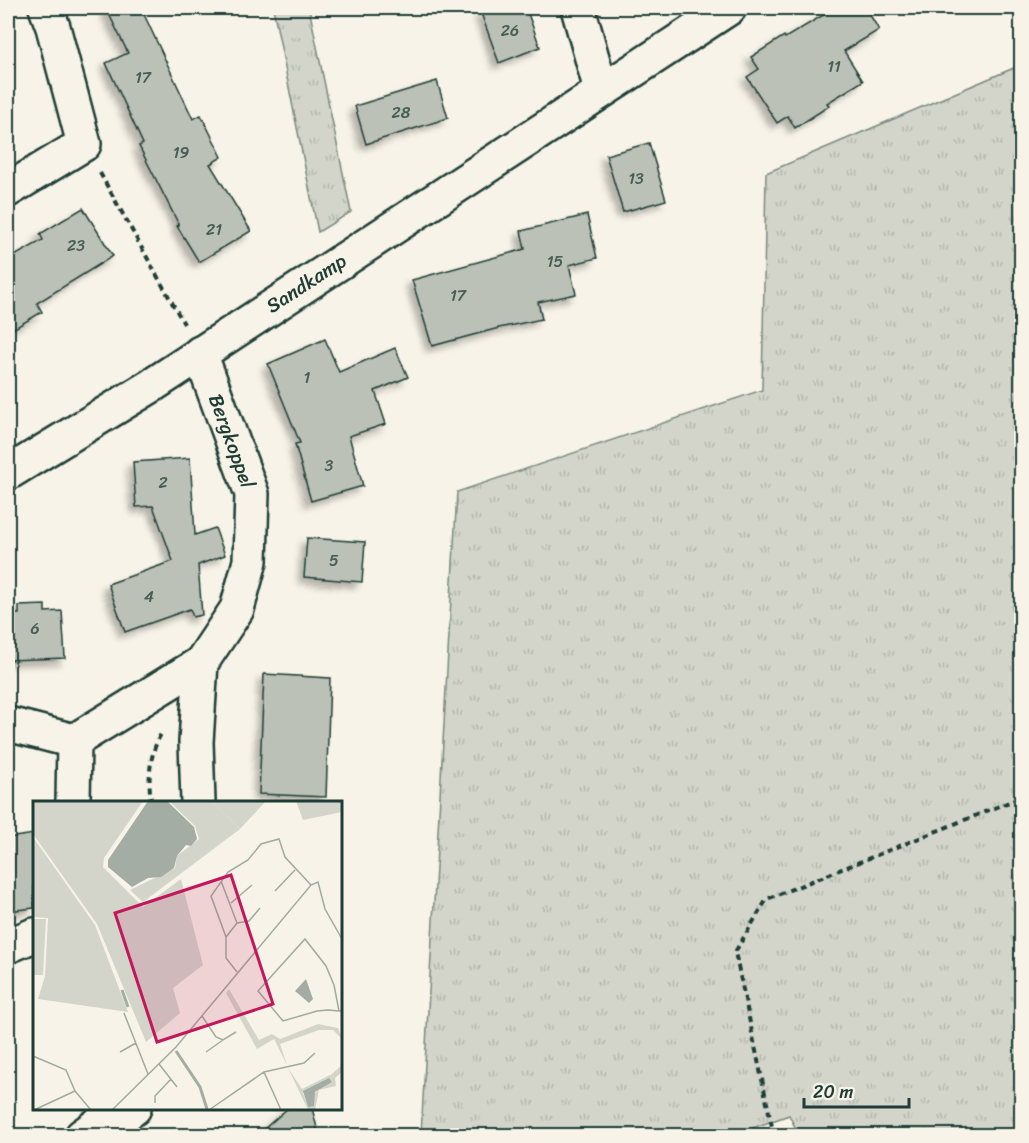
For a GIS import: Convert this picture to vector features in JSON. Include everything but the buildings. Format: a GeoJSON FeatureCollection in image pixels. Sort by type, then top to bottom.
{"type":"FeatureCollection","features":[{"type":"Feature","properties":{"kind":"street"},"geometry":{"type":"LineString","coordinates":[[8,190],[84,144],[46,8]]}},
{"type":"Feature","properties":{"kind":"street"},"geometry":{"type":"LineString","coordinates":[[578,8],[602,90]]}},
{"type":"Feature","properties":{"kind":"street","name":"Sandkamp"},"geometry":{"type":"LineString","coordinates":[[8,474],[151,386],[729,8]]}},
{"type":"Feature","properties":{"kind":"street","name":"Bergkoppel"},"geometry":{"type":"LineString","coordinates":[[74,741],[201,663],[237,609],[250,561],[252,494],[200,353]]}},
{"type":"Feature","properties":{"kind":"street"},"geometry":{"type":"LineString","coordinates":[[198,801],[196,742],[201,663]]}},
{"type":"Feature","properties":{"kind":"street"},"geometry":{"type":"LineString","coordinates":[[8,724],[74,741],[73,801]]}},
{"type":"Feature","properties":{"kind":"street"},"geometry":{"type":"LineString","coordinates":[[8,946],[33,935]]}},
{"type":"Feature","properties":{"kind":"street"},"geometry":{"type":"LineString","coordinates":[[94,1122],[126,1114],[131,1110]]}},
{"type":"Feature","properties":{"kind":"path"},"geometry":{"type":"LineString","coordinates":[[84,144],[200,353]]}},
{"type":"Feature","properties":{"kind":"path"},"geometry":{"type":"LineString","coordinates":[[774,1136],[735,952],[767,899],[1022,797]]}},
{"type":"Feature","properties":{"kind":"path"},"geometry":{"type":"LineString","coordinates":[[782,1136],[788,1133]]}},
{"type":"Feature","properties":{"kind":"green space"},"geometry":{"type":"Polygon","coordinates":[[[273,8],[309,8],[351,212],[318,232],[273,8]]]}},
{"type":"Feature","properties":{"kind":"green space"},"geometry":{"type":"Polygon","coordinates":[[[1021,65],[1021,1135],[799,1135],[789,1115],[730,1136],[421,1135],[457,492],[762,390],[766,173],[1021,65]]]}}]}
